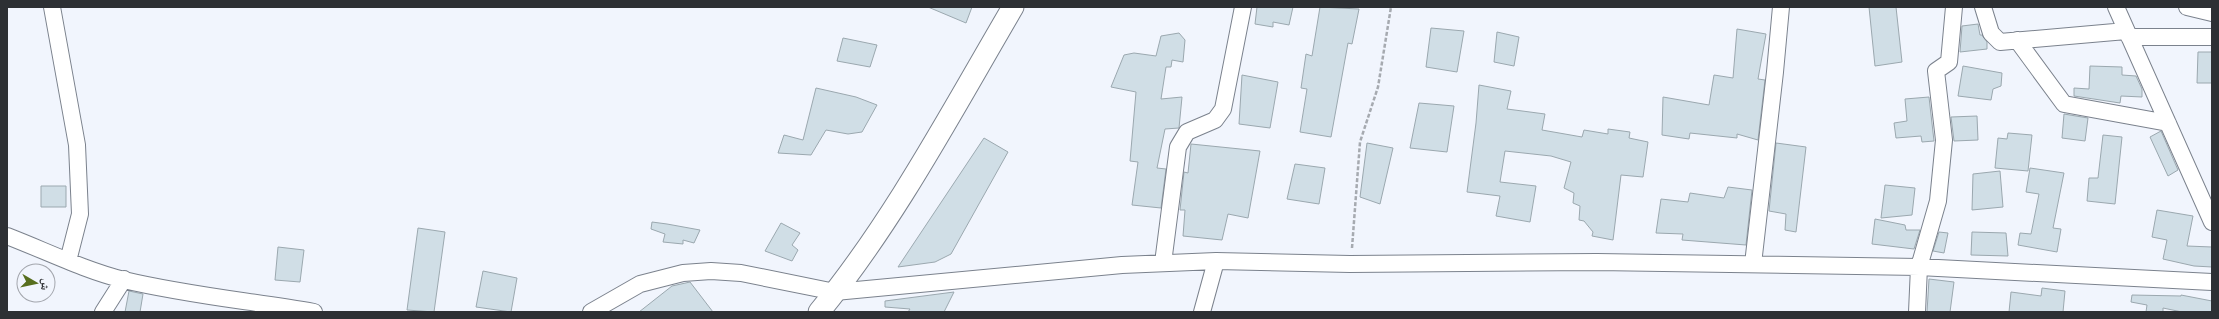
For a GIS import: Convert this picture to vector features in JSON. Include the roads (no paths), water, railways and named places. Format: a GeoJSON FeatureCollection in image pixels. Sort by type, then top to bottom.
{"type":"FeatureCollection","features":[{"type":"Feature","properties":{"kind":"main road"},"geometry":{"type":"LineString","coordinates":[[819,312],[835,292],[894,206],[1013,7]]}},
{"type":"Feature","properties":{"kind":"street"},"geometry":{"type":"LineString","coordinates":[[52,7],[77,145],[80,214],[68,261]]}},
{"type":"Feature","properties":{"kind":"street"},"geometry":{"type":"LineString","coordinates":[[1163,263],[1178,147],[1187,132],[1215,120],[1223,109],[1243,7]]}},
{"type":"Feature","properties":{"kind":"street"},"geometry":{"type":"LineString","coordinates":[[1753,264],[1781,7]]}},
{"type":"Feature","properties":{"kind":"street"},"geometry":{"type":"LineString","coordinates":[[1917,312],[1919,267],[1938,201],[1944,140],[1936,71],[1949,62],[1954,7]]}},
{"type":"Feature","properties":{"kind":"street"},"geometry":{"type":"LineString","coordinates":[[1983,7],[1992,33],[2000,42],[2128,34],[2212,37]]}},
{"type":"Feature","properties":{"kind":"street"},"geometry":{"type":"LineString","coordinates":[[2116,7],[2212,222]]}},
{"type":"Feature","properties":{"kind":"street"},"geometry":{"type":"LineString","coordinates":[[2187,7],[2212,13]]}},
{"type":"Feature","properties":{"kind":"street"},"geometry":{"type":"LineString","coordinates":[[2017,40],[2064,104],[2168,123]]}},
{"type":"Feature","properties":{"kind":"street"},"geometry":{"type":"LineString","coordinates":[[7,236],[68,261],[124,280],[185,292],[314,312]]}},
{"type":"Feature","properties":{"kind":"street"},"geometry":{"type":"LineString","coordinates":[[591,312],[640,284],[683,273],[711,271],[741,273],[835,292],[1122,265],[1216,261],[1350,264],[1597,262],[1919,267],[2212,282]]}},
{"type":"Feature","properties":{"kind":"street"},"geometry":{"type":"LineString","coordinates":[[1202,312],[1216,261]]}},
{"type":"Feature","properties":{"kind":"street"},"geometry":{"type":"LineString","coordinates":[[103,312],[124,280]]}}]}
